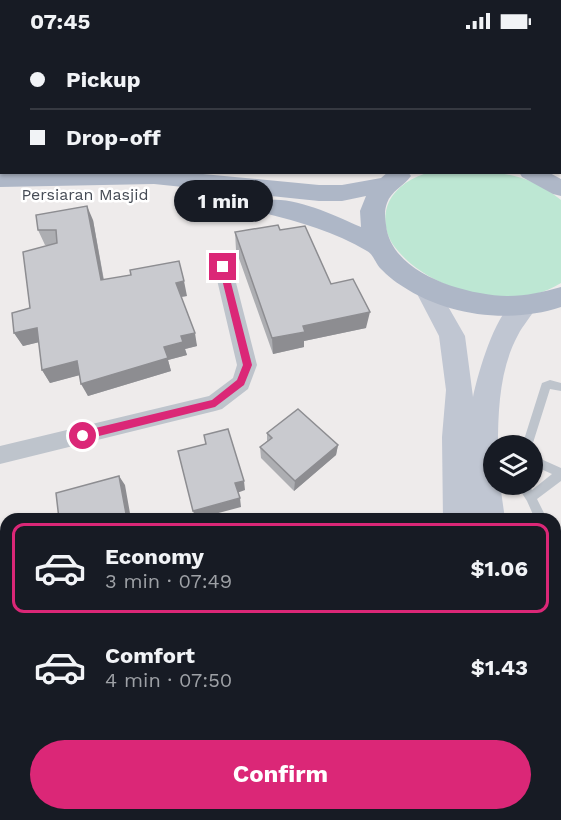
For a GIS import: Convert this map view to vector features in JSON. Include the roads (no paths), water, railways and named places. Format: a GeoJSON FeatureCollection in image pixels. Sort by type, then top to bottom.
{"type":"FeatureCollection","features":[{"type":"Feature","properties":{"kind":"main road","name":"Persiaran Masjid"},"geometry":{"type":"LineString","coordinates":[[0,180],[40,175],[146,175],[319,193],[342,193],[395,178]]}},
{"type":"Feature","properties":{"kind":"main road"},"geometry":{"type":"LineString","coordinates":[[395,178],[374,201],[370,222],[377,245],[396,268],[426,288],[457,300],[491,307],[524,307],[561,297]]}},
{"type":"Feature","properties":{"kind":"main road","name":"Persiaran Masjid"},"geometry":{"type":"LineString","coordinates":[[0,194],[84,192],[179,196],[293,210],[328,221],[377,245]]}},
{"type":"Feature","properties":{"kind":"main road"},"geometry":{"type":"LineString","coordinates":[[426,288],[452,336],[460,390],[456,437],[459,513]]}},
{"type":"Feature","properties":{"kind":"main road"},"geometry":{"type":"LineString","coordinates":[[488,435],[485,412],[492,371],[506,333],[524,307]]}},
{"type":"Feature","properties":{"kind":"main road"},"geometry":{"type":"LineString","coordinates":[[489,495],[489,513]]}},
{"type":"Feature","properties":{"kind":"street"},"geometry":{"type":"LineString","coordinates":[[0,455],[215,404],[241,383],[248,365],[223,267]]}},
{"type":"Feature","properties":{"kind":"lane"},"geometry":{"type":"LineString","coordinates":[[530,435],[546,386],[550,384],[561,387]]}},
{"type":"Feature","properties":{"kind":"lane"},"geometry":{"type":"LineString","coordinates":[[538,513],[531,497],[561,473],[543,465]]}}]}
